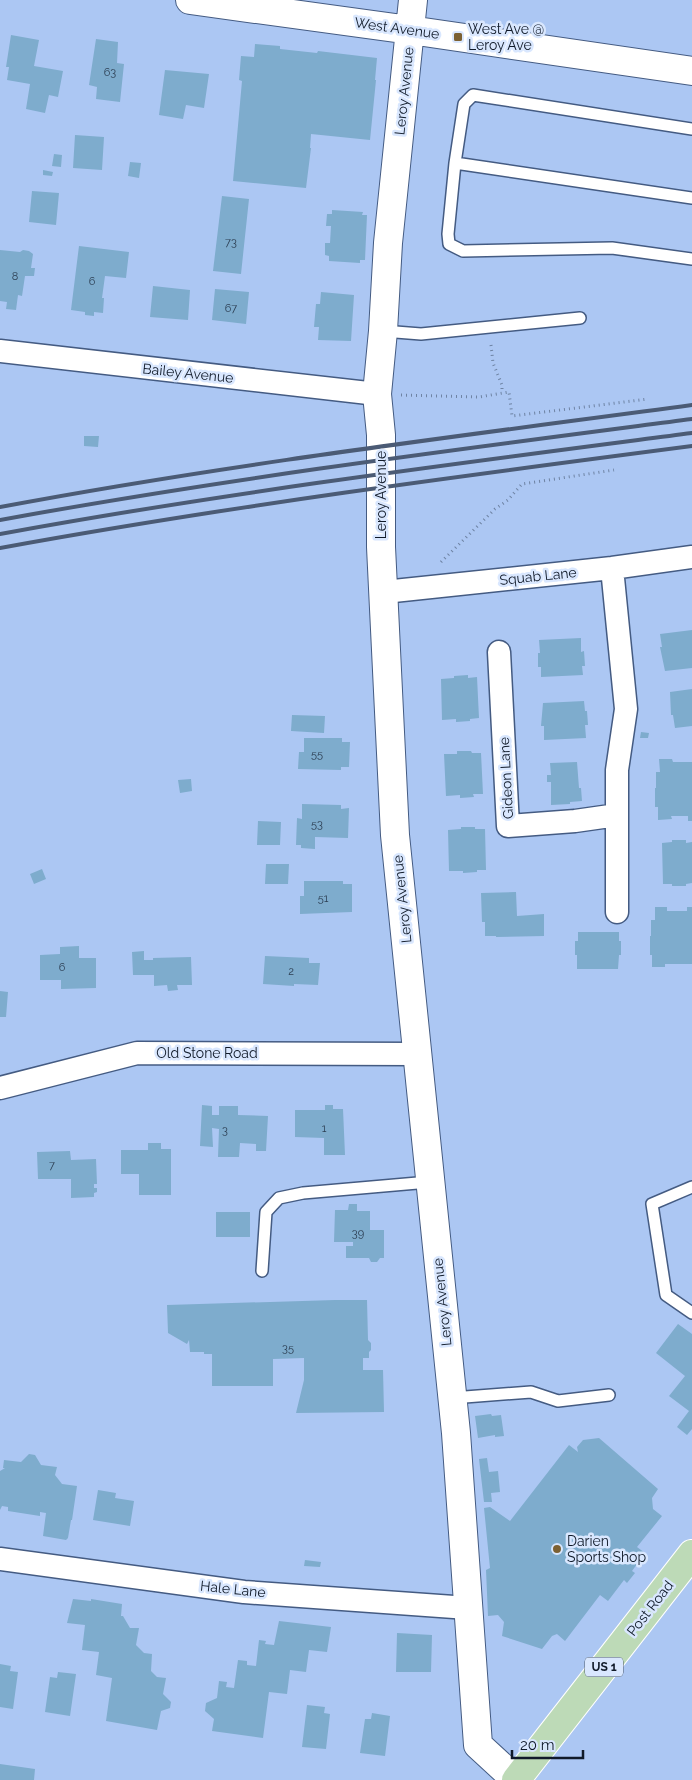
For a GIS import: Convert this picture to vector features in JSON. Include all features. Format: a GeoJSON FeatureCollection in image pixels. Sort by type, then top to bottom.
{"type":"FeatureCollection","features":[{"type":"Feature","properties":{"kind":"main road","name":"Post Road"},"geometry":{"type":"LineString","coordinates":[[516,1780],[692,1554]]}},
{"type":"Feature","properties":{"kind":"street","name":"West Avenue"},"geometry":{"type":"LineString","coordinates":[[190,0],[692,71]]}},
{"type":"Feature","properties":{"kind":"street","name":"Leroy Avenue"},"geometry":{"type":"LineString","coordinates":[[412,0],[388,243],[377,394],[381,435],[381,547],[395,835],[452,1398],[478,1745],[516,1780]]}},
{"type":"Feature","properties":{"kind":"street","name":"Bailey Avenue"},"geometry":{"type":"LineString","coordinates":[[0,352],[377,394]]}},
{"type":"Feature","properties":{"kind":"street","name":"Squab Lane"},"geometry":{"type":"LineString","coordinates":[[384,592],[612,568],[692,557]]}},
{"type":"Feature","properties":{"kind":"street"},"geometry":{"type":"LineString","coordinates":[[612,568],[626,709],[617,770],[617,912]]}},
{"type":"Feature","properties":{"kind":"street","name":"Gideon Lane"},"geometry":{"type":"LineString","coordinates":[[499,652],[508,826],[575,821],[617,815]]}},
{"type":"Feature","properties":{"kind":"street","name":"Old Stone Road"},"geometry":{"type":"LineString","coordinates":[[0,1088],[137,1053],[418,1054]]}},
{"type":"Feature","properties":{"kind":"street","name":"Hale Lane"},"geometry":{"type":"LineString","coordinates":[[0,1559],[244,1592],[468,1608]]}},
{"type":"Feature","properties":{"kind":"lane"},"geometry":{"type":"LineString","coordinates":[[692,129],[473,95],[464,104],[448,234],[449,244],[463,250],[612,248],[692,259]]}},
{"type":"Feature","properties":{"kind":"lane"},"geometry":{"type":"LineString","coordinates":[[456,163],[692,198]]}},
{"type":"Feature","properties":{"kind":"lane"},"geometry":{"type":"LineString","coordinates":[[383,331],[421,334],[580,318]]}},
{"type":"Feature","properties":{"kind":"lane"},"geometry":{"type":"LineString","coordinates":[[262,1271],[266,1212],[278,1198],[303,1193],[430,1182]]}},
{"type":"Feature","properties":{"kind":"lane"},"geometry":{"type":"LineString","coordinates":[[692,1187],[652,1204],[666,1294],[692,1313]]}},
{"type":"Feature","properties":{"kind":"lane"},"geometry":{"type":"LineString","coordinates":[[452,1398],[531,1392],[558,1401],[609,1395]]}},
{"type":"Feature","properties":{"kind":"path"},"geometry":{"type":"LineString","coordinates":[[489,327],[493,364],[502,385],[502,393]]}},
{"type":"Feature","properties":{"kind":"path"},"geometry":{"type":"LineString","coordinates":[[377,394],[479,397],[509,392],[512,416],[648,398]]}},
{"type":"Feature","properties":{"kind":"path"},"geometry":{"type":"LineString","coordinates":[[432,587],[434,570],[495,509],[508,500],[522,484],[614,470]]}},
{"type":"Feature","properties":{"kind":"building"},"geometry":{"type":"Polygon","coordinates":[[[11,35],[39,40],[34,66],[63,71],[58,97],[49,95],[45,113],[26,109],[30,84],[7,80],[9,67],[6,67],[11,35]]]}},
{"type":"Feature","properties":{"kind":"building"},"geometry":{"type":"Polygon","coordinates":[[[96,39],[118,42],[117,63],[124,64],[120,102],[96,99],[97,87],[89,85],[96,39]]]}},
{"type":"Feature","properties":{"kind":"building"},"geometry":{"type":"Polygon","coordinates":[[[255,44],[280,46],[280,49],[317,53],[318,51],[377,58],[370,140],[311,134],[306,188],[233,181],[242,81],[239,80],[241,56],[254,57],[255,44]]]}},
{"type":"Feature","properties":{"kind":"building"},"geometry":{"type":"Polygon","coordinates":[[[165,70],[209,74],[204,108],[186,105],[183,119],[159,115],[165,70]]]}},
{"type":"Feature","properties":{"kind":"building"},"geometry":{"type":"Polygon","coordinates":[[[75,135],[104,137],[102,170],[73,168],[75,135]]]}},
{"type":"Feature","properties":{"kind":"building"},"geometry":{"type":"Polygon","coordinates":[[[54,154],[62,155],[61,167],[52,166],[54,154]]]}},
{"type":"Feature","properties":{"kind":"building"},"geometry":{"type":"Polygon","coordinates":[[[130,162],[141,163],[139,178],[128,176],[130,162]]]}},
{"type":"Feature","properties":{"kind":"building"},"geometry":{"type":"Polygon","coordinates":[[[43,170],[53,172],[52,176],[43,175],[43,170]]]}},
{"type":"Feature","properties":{"kind":"building"},"geometry":{"type":"Polygon","coordinates":[[[32,191],[59,193],[56,225],[29,222],[32,191]]]}},
{"type":"Feature","properties":{"kind":"building"},"geometry":{"type":"Polygon","coordinates":[[[222,196],[249,199],[241,274],[213,271],[222,196]]]}},
{"type":"Feature","properties":{"kind":"building"},"geometry":{"type":"Polygon","coordinates":[[[332,210],[363,212],[362,215],[367,215],[365,260],[360,260],[360,263],[329,261],[329,256],[325,255],[325,243],[330,243],[331,226],[326,226],[327,214],[332,214],[332,210]]]}},
{"type":"Feature","properties":{"kind":"building"},"geometry":{"type":"Polygon","coordinates":[[[79,246],[129,252],[126,278],[105,276],[102,298],[104,298],[103,313],[94,312],[94,316],[85,315],[85,312],[71,310],[79,246]]]}},
{"type":"Feature","properties":{"kind":"building"},"geometry":{"type":"Polygon","coordinates":[[[0,250],[20,252],[23,250],[33,254],[31,268],[35,268],[34,276],[25,276],[22,296],[18,295],[16,310],[6,309],[7,302],[0,301],[0,250]]]}},
{"type":"Feature","properties":{"kind":"building"},"geometry":{"type":"Polygon","coordinates":[[[153,286],[190,290],[188,320],[150,317],[153,286]]]}},
{"type":"Feature","properties":{"kind":"building"},"geometry":{"type":"Polygon","coordinates":[[[215,289],[249,292],[246,324],[212,320],[215,289]]]}},
{"type":"Feature","properties":{"kind":"building"},"geometry":{"type":"Polygon","coordinates":[[[321,292],[354,295],[351,341],[318,340],[319,327],[314,327],[316,304],[320,304],[321,292]]]}},
{"type":"Feature","properties":{"kind":"building"},"geometry":{"type":"Polygon","coordinates":[[[84,436],[99,436],[98,447],[84,446],[84,436]]]}},
{"type":"Feature","properties":{"kind":"building"},"geometry":{"type":"Polygon","coordinates":[[[692,630],[692,668],[665,671],[660,647],[662,647],[660,634],[692,630]]]}},
{"type":"Feature","properties":{"kind":"building"},"geometry":{"type":"Polygon","coordinates":[[[581,638],[581,652],[584,651],[585,666],[582,666],[583,675],[541,677],[541,667],[538,667],[539,640],[581,638]]]}},
{"type":"Feature","properties":{"kind":"building"},"geometry":{"type":"Polygon","coordinates":[[[468,675],[468,678],[477,677],[479,718],[456,722],[456,719],[442,720],[441,679],[468,675]]]}},
{"type":"Feature","properties":{"kind":"building"},"geometry":{"type":"Polygon","coordinates":[[[692,689],[692,726],[675,728],[673,715],[671,715],[670,692],[692,689]]]}},
{"type":"Feature","properties":{"kind":"building"},"geometry":{"type":"Polygon","coordinates":[[[584,701],[588,725],[585,725],[586,738],[544,740],[544,726],[541,726],[543,703],[584,701]]]}},
{"type":"Feature","properties":{"kind":"building"},"geometry":{"type":"Polygon","coordinates":[[[292,715],[325,716],[324,733],[291,731],[292,715]]]}},
{"type":"Feature","properties":{"kind":"building"},"geometry":{"type":"Polygon","coordinates":[[[641,732],[649,733],[648,738],[640,738],[641,732]]]}},
{"type":"Feature","properties":{"kind":"building"},"geometry":{"type":"Polygon","coordinates":[[[304,738],[342,738],[342,742],[350,742],[349,767],[341,767],[341,770],[298,769],[299,752],[304,752],[304,738]]]}},
{"type":"Feature","properties":{"kind":"building"},"geometry":{"type":"Polygon","coordinates":[[[457,751],[481,753],[483,794],[473,794],[474,797],[460,798],[460,795],[446,796],[444,754],[457,754],[457,751]]]}},
{"type":"Feature","properties":{"kind":"building"},"geometry":{"type":"Polygon","coordinates":[[[659,759],[672,759],[673,762],[692,762],[692,821],[688,821],[688,816],[671,816],[672,819],[658,820],[658,807],[655,807],[655,788],[656,772],[660,772],[659,759]]]}},
{"type":"Feature","properties":{"kind":"building"},"geometry":{"type":"Polygon","coordinates":[[[577,762],[582,801],[551,805],[551,782],[547,782],[547,775],[551,775],[550,763],[577,762]]]}},
{"type":"Feature","properties":{"kind":"building"},"geometry":{"type":"Polygon","coordinates":[[[191,779],[192,791],[180,793],[178,780],[191,779]]]}},
{"type":"Feature","properties":{"kind":"building"},"geometry":{"type":"Polygon","coordinates":[[[302,804],[341,805],[341,809],[349,808],[348,838],[315,837],[315,849],[301,848],[301,845],[296,845],[297,818],[302,819],[302,804]]]}},
{"type":"Feature","properties":{"kind":"building"},"geometry":{"type":"Polygon","coordinates":[[[258,821],[281,822],[280,845],[257,845],[258,821]]]}},
{"type":"Feature","properties":{"kind":"building"},"geometry":{"type":"Polygon","coordinates":[[[461,827],[485,829],[486,870],[463,873],[463,871],[449,871],[448,830],[461,829],[461,827]]]}},
{"type":"Feature","properties":{"kind":"building"},"geometry":{"type":"Polygon","coordinates":[[[672,840],[686,840],[686,843],[692,842],[692,883],[686,884],[686,886],[663,884],[662,843],[672,842],[672,840]]]}},
{"type":"Feature","properties":{"kind":"building"},"geometry":{"type":"Polygon","coordinates":[[[266,864],[289,864],[288,884],[265,884],[266,864]]]}},
{"type":"Feature","properties":{"kind":"building"},"geometry":{"type":"Polygon","coordinates":[[[42,869],[46,879],[34,884],[30,874],[42,869]]]}},
{"type":"Feature","properties":{"kind":"building"},"geometry":{"type":"Polygon","coordinates":[[[304,881],[343,881],[343,884],[352,884],[352,912],[300,914],[300,896],[304,896],[304,881]]]}},
{"type":"Feature","properties":{"kind":"building"},"geometry":{"type":"Polygon","coordinates":[[[516,892],[517,916],[544,914],[544,936],[485,936],[485,922],[482,922],[481,893],[516,892]]]}},
{"type":"Feature","properties":{"kind":"building"},"geometry":{"type":"Polygon","coordinates":[[[655,907],[667,907],[667,911],[687,911],[687,907],[692,907],[692,964],[665,964],[665,967],[652,967],[650,936],[651,920],[655,920],[655,907]]]}},
{"type":"Feature","properties":{"kind":"building"},"geometry":{"type":"Polygon","coordinates":[[[578,932],[619,932],[621,955],[619,955],[618,969],[577,969],[575,941],[578,941],[578,932]]]}},
{"type":"Feature","properties":{"kind":"building"},"geometry":{"type":"Polygon","coordinates":[[[79,946],[79,958],[96,958],[96,988],[61,989],[61,980],[40,980],[40,955],[60,954],[60,947],[79,946]]]}},
{"type":"Feature","properties":{"kind":"building"},"geometry":{"type":"Polygon","coordinates":[[[144,951],[144,960],[191,957],[192,985],[177,985],[178,990],[168,991],[167,985],[154,986],[154,975],[133,975],[132,952],[144,951]]]}},
{"type":"Feature","properties":{"kind":"building"},"geometry":{"type":"Polygon","coordinates":[[[265,956],[309,958],[309,963],[320,963],[318,985],[263,984],[265,956]]]}},
{"type":"Feature","properties":{"kind":"building"},"geometry":{"type":"Polygon","coordinates":[[[0,991],[8,992],[6,1017],[0,1017],[0,991]]]}},
{"type":"Feature","properties":{"kind":"building"},"geometry":{"type":"Polygon","coordinates":[[[202,1105],[212,1106],[212,1115],[219,1115],[219,1106],[238,1106],[238,1115],[268,1116],[266,1151],[256,1151],[256,1144],[240,1143],[239,1157],[218,1157],[219,1129],[212,1128],[213,1147],[200,1146],[202,1105]]]}},
{"type":"Feature","properties":{"kind":"building"},"geometry":{"type":"Polygon","coordinates":[[[325,1105],[333,1105],[333,1109],[343,1109],[345,1155],[324,1155],[324,1138],[295,1137],[295,1110],[325,1110],[325,1105]]]}},
{"type":"Feature","properties":{"kind":"building"},"geometry":{"type":"Polygon","coordinates":[[[148,1143],[161,1143],[161,1149],[171,1149],[171,1195],[139,1195],[139,1174],[121,1174],[121,1150],[148,1150],[148,1143]]]}},
{"type":"Feature","properties":{"kind":"building"},"geometry":{"type":"Polygon","coordinates":[[[70,1151],[71,1160],[96,1159],[97,1184],[94,1184],[94,1188],[97,1188],[97,1192],[94,1193],[94,1197],[71,1198],[71,1179],[38,1179],[37,1152],[70,1151]]]}},
{"type":"Feature","properties":{"kind":"building"},"geometry":{"type":"Polygon","coordinates":[[[349,1204],[357,1204],[357,1211],[370,1211],[370,1230],[384,1230],[384,1258],[380,1258],[377,1262],[371,1262],[369,1258],[346,1258],[346,1246],[353,1246],[353,1242],[334,1242],[335,1210],[348,1210],[349,1204]]]}},
{"type":"Feature","properties":{"kind":"building"},"geometry":{"type":"Polygon","coordinates":[[[216,1212],[250,1212],[250,1237],[216,1237],[216,1212]]]}},
{"type":"Feature","properties":{"kind":"building"},"geometry":{"type":"Polygon","coordinates":[[[367,1300],[368,1340],[371,1343],[371,1350],[369,1358],[363,1358],[363,1370],[383,1370],[384,1412],[296,1413],[304,1380],[304,1358],[273,1359],[273,1386],[212,1386],[212,1354],[190,1352],[189,1340],[187,1344],[168,1333],[167,1305],[367,1300]]]}},
{"type":"Feature","properties":{"kind":"building"},"geometry":{"type":"Polygon","coordinates":[[[678,1324],[692,1334],[692,1429],[687,1435],[677,1427],[689,1411],[669,1396],[685,1376],[656,1353],[678,1324]]]}},
{"type":"Feature","properties":{"kind":"building"},"geometry":{"type":"Polygon","coordinates":[[[491,1414],[492,1416],[501,1415],[504,1436],[495,1437],[495,1435],[478,1438],[475,1416],[491,1414]]]}},
{"type":"Feature","properties":{"kind":"building"},"geometry":{"type":"Polygon","coordinates":[[[599,1438],[658,1489],[652,1498],[653,1509],[662,1516],[637,1547],[645,1553],[632,1571],[635,1573],[627,1583],[624,1580],[608,1601],[600,1595],[565,1641],[557,1634],[552,1636],[542,1649],[502,1636],[504,1622],[498,1615],[488,1616],[486,1570],[490,1568],[484,1508],[490,1507],[510,1521],[569,1445],[578,1452],[577,1447],[583,1440],[599,1438]]]}},
{"type":"Feature","properties":{"kind":"building"},"geometry":{"type":"Polygon","coordinates":[[[29,1454],[35,1455],[41,1465],[57,1467],[55,1475],[62,1484],[77,1486],[72,1520],[66,1540],[43,1536],[46,1513],[40,1512],[40,1516],[8,1511],[8,1507],[2,1506],[0,1510],[0,1471],[5,1468],[3,1468],[4,1460],[21,1462],[29,1454]]]}},
{"type":"Feature","properties":{"kind":"building"},"geometry":{"type":"Polygon","coordinates":[[[487,1458],[489,1472],[498,1471],[500,1492],[491,1493],[492,1502],[484,1502],[479,1459],[487,1458]]]}},
{"type":"Feature","properties":{"kind":"building"},"geometry":{"type":"Polygon","coordinates":[[[98,1490],[116,1493],[115,1498],[134,1501],[130,1526],[93,1520],[98,1490]]]}},
{"type":"Feature","properties":{"kind":"building"},"geometry":{"type":"Polygon","coordinates":[[[305,1560],[321,1562],[320,1567],[304,1566],[305,1560]]]}},
{"type":"Feature","properties":{"kind":"building"},"geometry":{"type":"Polygon","coordinates":[[[73,1599],[91,1601],[91,1599],[122,1604],[121,1616],[123,1616],[130,1628],[139,1628],[136,1645],[144,1653],[152,1654],[151,1671],[157,1677],[166,1678],[163,1694],[171,1702],[170,1708],[161,1711],[157,1730],[106,1721],[112,1678],[96,1675],[99,1652],[82,1650],[85,1625],[67,1623],[73,1599]]]}},
{"type":"Feature","properties":{"kind":"building"},"geometry":{"type":"Polygon","coordinates":[[[279,1621],[331,1627],[327,1652],[309,1650],[306,1672],[290,1670],[287,1694],[269,1692],[263,1738],[212,1731],[214,1719],[205,1711],[206,1703],[217,1698],[219,1681],[227,1682],[226,1687],[234,1688],[238,1660],[247,1661],[247,1665],[256,1666],[259,1640],[266,1641],[265,1644],[274,1645],[279,1621]]]}},
{"type":"Feature","properties":{"kind":"building"},"geometry":{"type":"Polygon","coordinates":[[[397,1633],[432,1635],[431,1672],[396,1672],[397,1633]]]}},
{"type":"Feature","properties":{"kind":"building"},"geometry":{"type":"Polygon","coordinates":[[[0,1664],[11,1666],[10,1671],[18,1672],[13,1709],[0,1707],[0,1664]]]}},
{"type":"Feature","properties":{"kind":"building"},"geometry":{"type":"Polygon","coordinates":[[[58,1672],[76,1674],[70,1716],[45,1712],[50,1677],[57,1678],[58,1672]]]}},
{"type":"Feature","properties":{"kind":"building"},"geometry":{"type":"Polygon","coordinates":[[[307,1705],[325,1707],[324,1713],[330,1714],[326,1749],[302,1747],[307,1705]]]}},
{"type":"Feature","properties":{"kind":"building"},"geometry":{"type":"Polygon","coordinates":[[[372,1713],[390,1716],[385,1756],[360,1753],[365,1719],[371,1719],[372,1713]]]}},
{"type":"Feature","properties":{"kind":"building"},"geometry":{"type":"Polygon","coordinates":[[[0,1764],[35,1769],[34,1780],[0,1780],[0,1764]]]}},
{"type":"Feature","properties":{"kind":"railway"},"geometry":{"type":"LineString","coordinates":[[0,507],[259,464],[692,405]]}},
{"type":"Feature","properties":{"kind":"railway"},"geometry":{"type":"LineString","coordinates":[[0,520],[259,477],[692,419]]}},
{"type":"Feature","properties":{"kind":"railway"},"geometry":{"type":"LineString","coordinates":[[0,534],[259,491],[692,433]]}},
{"type":"Feature","properties":{"kind":"railway"},"geometry":{"type":"LineString","coordinates":[[0,548],[259,505],[692,446]]}},
{"type":"Feature","properties":{"kind":"place","name":"West Ave @ Leroy Ave"},"geometry":{"type":"Point","coordinates":[458,37]}},
{"type":"Feature","properties":{"kind":"place","name":"Darien Sports Shop"},"geometry":{"type":"Point","coordinates":[557,1549]}}]}
